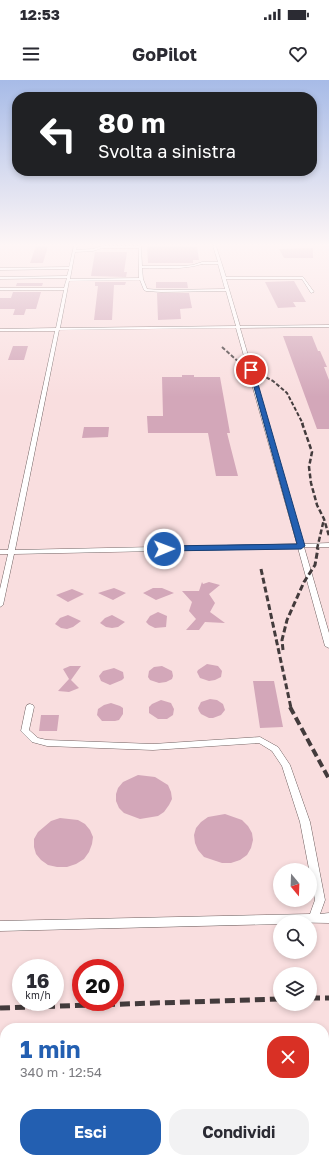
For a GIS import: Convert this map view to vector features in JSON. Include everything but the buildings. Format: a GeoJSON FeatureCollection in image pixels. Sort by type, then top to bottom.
{"type":"FeatureCollection","features":[{"type":"Feature","properties":{"kind":"lane"},"geometry":{"type":"LineString","coordinates":[[0,605],[3,578],[11,552],[64,297]]}},
{"type":"Feature","properties":{"kind":"lane"},"geometry":{"type":"LineString","coordinates":[[230,297],[329,646]]}},
{"type":"Feature","properties":{"kind":"lane"},"geometry":{"type":"LineString","coordinates":[[0,330],[329,326]]}},
{"type":"Feature","properties":{"kind":"lane"},"geometry":{"type":"LineString","coordinates":[[0,552],[329,545]]}},
{"type":"Feature","properties":{"kind":"lane"},"geometry":{"type":"LineString","coordinates":[[30,707],[25,732],[35,740],[47,743],[153,746],[260,740],[275,749],[286,764],[305,822],[320,900],[314,915]]}},
{"type":"Feature","properties":{"kind":"lane"},"geometry":{"type":"LineString","coordinates":[[317,918],[329,918]]}},
{"type":"Feature","properties":{"kind":"lane"},"geometry":{"type":"LineString","coordinates":[[0,926],[273,919]]}},
{"type":"Feature","properties":{"kind":"shaded area"},"geometry":{"type":"Polygon","coordinates":[[[0,297],[329,297],[329,1023],[0,1023],[0,297]]]}},
{"type":"Feature","properties":{"kind":"railway"},"geometry":{"type":"LineString","coordinates":[[222,347],[241,364],[273,381],[287,393],[303,424]]}},
{"type":"Feature","properties":{"kind":"railway"},"geometry":{"type":"LineString","coordinates":[[302,423],[312,452],[309,467],[311,483],[317,505],[324,519]]}},
{"type":"Feature","properties":{"kind":"railway"},"geometry":{"type":"LineString","coordinates":[[317,549],[324,519]]}},
{"type":"Feature","properties":{"kind":"railway"},"geometry":{"type":"LineString","coordinates":[[324,519],[329,536]]}},
{"type":"Feature","properties":{"kind":"railway"},"geometry":{"type":"LineString","coordinates":[[283,650],[282,640],[287,620],[304,582],[315,565],[318,548]]}},
{"type":"Feature","properties":{"kind":"railway"},"geometry":{"type":"LineString","coordinates":[[261,569],[291,708]]}},
{"type":"Feature","properties":{"kind":"railway"},"geometry":{"type":"LineString","coordinates":[[290,707],[329,779]]}},
{"type":"Feature","properties":{"kind":"railway"},"geometry":{"type":"LineString","coordinates":[[317,998],[329,998]]}},
{"type":"Feature","properties":{"kind":"railway"},"geometry":{"type":"LineString","coordinates":[[0,1008],[273,999]]}},
{"type":"Feature","properties":{"kind":"route"},"geometry":{"type":"LineString","coordinates":[[164,549],[301,546],[251,370]]}}]}
